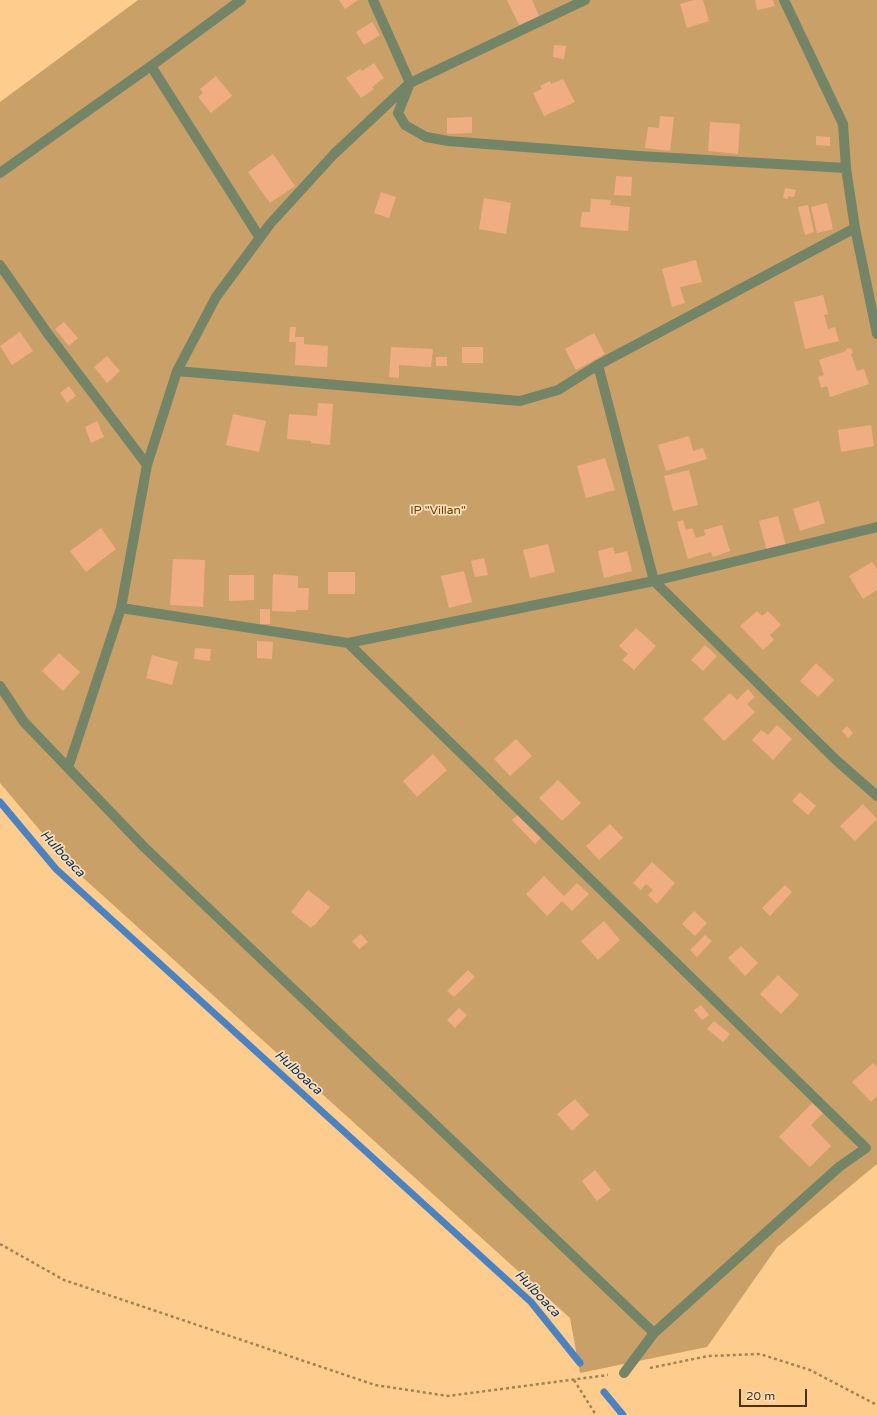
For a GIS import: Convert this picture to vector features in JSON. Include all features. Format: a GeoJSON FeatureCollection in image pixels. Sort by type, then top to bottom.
{"type":"FeatureCollection","features":[{"type":"Feature","properties":{"kind":"street"},"geometry":{"type":"LineString","coordinates":[[0,173],[241,0]]}},
{"type":"Feature","properties":{"kind":"street"},"geometry":{"type":"LineString","coordinates":[[373,0],[410,83],[398,113],[405,125],[426,137],[448,141],[639,156],[846,168]]}},
{"type":"Feature","properties":{"kind":"street"},"geometry":{"type":"LineString","coordinates":[[68,768],[121,608],[147,465],[177,371],[216,297],[270,224],[334,154],[410,83],[585,0]]}},
{"type":"Feature","properties":{"kind":"street"},"geometry":{"type":"LineString","coordinates":[[784,0],[843,124],[846,168],[855,228],[877,334]]}},
{"type":"Feature","properties":{"kind":"street"},"geometry":{"type":"LineString","coordinates":[[151,66],[260,238]]}},
{"type":"Feature","properties":{"kind":"street"},"geometry":{"type":"LineString","coordinates":[[177,371],[520,401],[558,390],[598,365],[855,228]]}},
{"type":"Feature","properties":{"kind":"street"},"geometry":{"type":"LineString","coordinates":[[0,265],[48,334],[147,465]]}},
{"type":"Feature","properties":{"kind":"street"},"geometry":{"type":"LineString","coordinates":[[598,365],[654,581],[836,760],[877,796]]}},
{"type":"Feature","properties":{"kind":"street"},"geometry":{"type":"LineString","coordinates":[[121,608],[348,643],[654,581],[877,527]]}},
{"type":"Feature","properties":{"kind":"street"},"geometry":{"type":"LineString","coordinates":[[348,643],[866,1148],[839,1167],[654,1333],[624,1373]]}},
{"type":"Feature","properties":{"kind":"street"},"geometry":{"type":"LineString","coordinates":[[0,686],[24,722],[144,847],[654,1333]]}},
{"type":"Feature","properties":{"kind":"path"},"geometry":{"type":"LineString","coordinates":[[0,1244],[64,1280],[375,1385],[448,1396],[624,1373],[708,1356],[760,1354],[810,1370],[877,1405]]}},
{"type":"Feature","properties":{"kind":"path"},"geometry":{"type":"LineString","coordinates":[[574,1380],[596,1415]]}},
{"type":"Feature","properties":{"kind":"green space","name":"IP \"Villan\""},"geometry":{"type":"Polygon","coordinates":[[[138,0],[877,0],[877,1164],[777,1247],[707,1347],[580,1373],[570,1318],[70,866],[0,783],[0,102],[138,0]]]}},
{"type":"Feature","properties":{"kind":"building"},"geometry":{"type":"Polygon","coordinates":[[[339,0],[358,0],[345,9],[339,0]]]}},
{"type":"Feature","properties":{"kind":"building"},"geometry":{"type":"Polygon","coordinates":[[[507,0],[532,0],[539,16],[519,25],[507,0]]]}},
{"type":"Feature","properties":{"kind":"building"},"geometry":{"type":"Polygon","coordinates":[[[694,0],[703,0],[709,21],[687,28],[680,4],[694,0]]]}},
{"type":"Feature","properties":{"kind":"building"},"geometry":{"type":"Polygon","coordinates":[[[755,0],[773,0],[775,6],[757,10],[755,0]]]}},
{"type":"Feature","properties":{"kind":"building"},"geometry":{"type":"Polygon","coordinates":[[[372,22],[380,35],[364,45],[356,32],[372,22]]]}},
{"type":"Feature","properties":{"kind":"building"},"geometry":{"type":"Polygon","coordinates":[[[554,45],[566,46],[564,59],[553,57],[554,45]]]}},
{"type":"Feature","properties":{"kind":"building"},"geometry":{"type":"Polygon","coordinates":[[[374,63],[384,78],[372,87],[374,89],[361,98],[346,78],[360,69],[362,71],[374,63]]]}},
{"type":"Feature","properties":{"kind":"building"},"geometry":{"type":"Polygon","coordinates":[[[216,76],[232,96],[211,113],[198,97],[203,93],[200,89],[216,76]]]}},
{"type":"Feature","properties":{"kind":"building"},"geometry":{"type":"Polygon","coordinates":[[[563,79],[575,102],[544,116],[533,93],[542,89],[540,86],[550,81],[551,84],[563,79]]]}},
{"type":"Feature","properties":{"kind":"building"},"geometry":{"type":"Polygon","coordinates":[[[660,116],[674,117],[670,151],[645,148],[648,127],[659,128],[660,116]]]}},
{"type":"Feature","properties":{"kind":"building"},"geometry":{"type":"Polygon","coordinates":[[[472,117],[472,133],[447,134],[447,118],[472,117]]]}},
{"type":"Feature","properties":{"kind":"building"},"geometry":{"type":"Polygon","coordinates":[[[710,122],[740,124],[738,154],[708,151],[710,122]]]}},
{"type":"Feature","properties":{"kind":"building"},"geometry":{"type":"Polygon","coordinates":[[[816,136],[830,137],[830,146],[816,145],[816,136]]]}},
{"type":"Feature","properties":{"kind":"building"},"geometry":{"type":"Polygon","coordinates":[[[273,154],[295,186],[270,203],[248,172],[273,154]]]}},
{"type":"Feature","properties":{"kind":"building"},"geometry":{"type":"Polygon","coordinates":[[[616,176],[632,177],[631,196],[614,195],[616,176]]]}},
{"type":"Feature","properties":{"kind":"building"},"geometry":{"type":"Polygon","coordinates":[[[785,188],[796,190],[794,197],[788,196],[788,199],[783,198],[785,188]]]}},
{"type":"Feature","properties":{"kind":"building"},"geometry":{"type":"Polygon","coordinates":[[[381,192],[396,197],[389,218],[374,213],[381,192]]]}},
{"type":"Feature","properties":{"kind":"building"},"geometry":{"type":"Polygon","coordinates":[[[484,198],[511,203],[506,234],[479,229],[484,198]]]}},
{"type":"Feature","properties":{"kind":"building"},"geometry":{"type":"Polygon","coordinates":[[[591,199],[611,200],[610,205],[630,207],[628,231],[580,227],[582,212],[590,212],[591,199]]]}},
{"type":"Feature","properties":{"kind":"building"},"geometry":{"type":"Polygon","coordinates":[[[827,203],[833,229],[817,233],[811,207],[827,203]]]}},
{"type":"Feature","properties":{"kind":"building"},"geometry":{"type":"Polygon","coordinates":[[[808,205],[814,232],[805,235],[798,207],[808,205]]]}},
{"type":"Feature","properties":{"kind":"building"},"geometry":{"type":"Polygon","coordinates":[[[696,260],[702,282],[680,287],[685,303],[672,307],[662,269],[696,260]]]}},
{"type":"Feature","properties":{"kind":"building"},"geometry":{"type":"Polygon","coordinates":[[[823,295],[828,314],[824,315],[828,329],[835,327],[839,341],[805,349],[794,302],[823,295]]]}},
{"type":"Feature","properties":{"kind":"building"},"geometry":{"type":"Polygon","coordinates":[[[64,322],[78,338],[69,346],[55,329],[64,322]]]}},
{"type":"Feature","properties":{"kind":"building"},"geometry":{"type":"Polygon","coordinates":[[[290,327],[296,327],[295,337],[304,337],[304,344],[328,346],[327,367],[295,365],[296,342],[289,342],[290,327]]]}},
{"type":"Feature","properties":{"kind":"building"},"geometry":{"type":"Polygon","coordinates":[[[20,332],[33,351],[12,365],[0,346],[20,332]]]}},
{"type":"Feature","properties":{"kind":"building"},"geometry":{"type":"Polygon","coordinates":[[[594,333],[605,354],[576,370],[565,349],[594,333]]]}},
{"type":"Feature","properties":{"kind":"building"},"geometry":{"type":"Polygon","coordinates":[[[391,347],[433,349],[431,367],[399,365],[399,378],[389,377],[391,347]]]}},
{"type":"Feature","properties":{"kind":"building"},"geometry":{"type":"Polygon","coordinates":[[[462,347],[483,347],[483,363],[462,363],[462,347]]]}},
{"type":"Feature","properties":{"kind":"building"},"geometry":{"type":"Polygon","coordinates":[[[851,348],[853,353],[851,354],[857,371],[864,369],[869,384],[830,397],[827,386],[821,388],[818,377],[824,375],[819,360],[851,348]]]}},
{"type":"Feature","properties":{"kind":"building"},"geometry":{"type":"Polygon","coordinates":[[[107,356],[120,371],[107,383],[94,367],[107,356]]]}},
{"type":"Feature","properties":{"kind":"building"},"geometry":{"type":"Polygon","coordinates":[[[436,357],[447,357],[447,366],[436,366],[436,357]]]}},
{"type":"Feature","properties":{"kind":"building"},"geometry":{"type":"Polygon","coordinates":[[[69,386],[76,396],[67,403],[60,393],[69,386]]]}},
{"type":"Feature","properties":{"kind":"building"},"geometry":{"type":"Polygon","coordinates":[[[318,403],[333,404],[330,445],[311,443],[311,441],[287,439],[289,414],[317,416],[318,403]]]}},
{"type":"Feature","properties":{"kind":"building"},"geometry":{"type":"Polygon","coordinates":[[[233,414],[266,421],[259,452],[226,445],[233,414]]]}},
{"type":"Feature","properties":{"kind":"building"},"geometry":{"type":"Polygon","coordinates":[[[97,421],[104,437],[91,443],[85,427],[97,421]]]}},
{"type":"Feature","properties":{"kind":"building"},"geometry":{"type":"Polygon","coordinates":[[[871,425],[874,446],[841,452],[838,430],[871,425]]]}},
{"type":"Feature","properties":{"kind":"building"},"geometry":{"type":"Polygon","coordinates":[[[689,436],[693,451],[703,448],[707,459],[666,471],[658,445],[689,436]]]}},
{"type":"Feature","properties":{"kind":"building"},"geometry":{"type":"Polygon","coordinates":[[[605,458],[615,490],[586,498],[577,466],[605,458]]]}},
{"type":"Feature","properties":{"kind":"building"},"geometry":{"type":"Polygon","coordinates":[[[689,470],[698,505],[673,511],[664,476],[689,470]]]}},
{"type":"Feature","properties":{"kind":"building"},"geometry":{"type":"Polygon","coordinates":[[[819,501],[825,523],[800,531],[793,509],[819,501]]]}},
{"type":"Feature","properties":{"kind":"building"},"geometry":{"type":"Polygon","coordinates":[[[778,516],[786,546],[767,551],[759,521],[778,516]]]}},
{"type":"Feature","properties":{"kind":"building"},"geometry":{"type":"Polygon","coordinates":[[[683,520],[686,530],[692,528],[696,538],[706,535],[704,530],[722,525],[730,551],[713,557],[711,552],[688,559],[677,522],[683,520]]]}},
{"type":"Feature","properties":{"kind":"building"},"geometry":{"type":"Polygon","coordinates":[[[101,528],[116,549],[86,572],[70,551],[101,528]]]}},
{"type":"Feature","properties":{"kind":"building"},"geometry":{"type":"Polygon","coordinates":[[[548,544],[555,572],[530,578],[523,550],[548,544]]]}},
{"type":"Feature","properties":{"kind":"building"},"geometry":{"type":"Polygon","coordinates":[[[613,547],[615,554],[627,551],[632,571],[604,578],[598,551],[613,547]]]}},
{"type":"Feature","properties":{"kind":"building"},"geometry":{"type":"Polygon","coordinates":[[[484,558],[488,575],[475,577],[471,561],[484,558]]]}},
{"type":"Feature","properties":{"kind":"building"},"geometry":{"type":"Polygon","coordinates":[[[173,559],[205,560],[203,607],[170,605],[173,559]]]}},
{"type":"Feature","properties":{"kind":"building"},"geometry":{"type":"Polygon","coordinates":[[[872,562],[877,569],[877,590],[863,599],[849,576],[872,562]]]}},
{"type":"Feature","properties":{"kind":"building"},"geometry":{"type":"Polygon","coordinates":[[[464,571],[472,602],[449,608],[441,576],[464,571]]]}},
{"type":"Feature","properties":{"kind":"building"},"geometry":{"type":"Polygon","coordinates":[[[328,572],[355,572],[355,594],[328,594],[328,572]]]}},
{"type":"Feature","properties":{"kind":"building"},"geometry":{"type":"Polygon","coordinates":[[[273,574],[298,576],[298,588],[309,588],[308,610],[296,610],[296,612],[272,611],[273,574]]]}},
{"type":"Feature","properties":{"kind":"building"},"geometry":{"type":"Polygon","coordinates":[[[229,575],[254,575],[254,600],[229,601],[229,575]]]}},
{"type":"Feature","properties":{"kind":"building"},"geometry":{"type":"Polygon","coordinates":[[[260,609],[270,609],[270,624],[260,624],[260,609]]]}},
{"type":"Feature","properties":{"kind":"building"},"geometry":{"type":"Polygon","coordinates":[[[757,611],[762,616],[768,611],[781,625],[770,635],[774,640],[763,650],[740,626],[757,611]]]}},
{"type":"Feature","properties":{"kind":"building"},"geometry":{"type":"Polygon","coordinates":[[[636,628],[656,646],[634,670],[622,660],[628,654],[619,646],[636,628]]]}},
{"type":"Feature","properties":{"kind":"building"},"geometry":{"type":"Polygon","coordinates":[[[257,641],[273,642],[272,659],[257,658],[257,641]]]}},
{"type":"Feature","properties":{"kind":"building"},"geometry":{"type":"Polygon","coordinates":[[[705,645],[717,656],[703,671],[691,660],[705,645]]]}},
{"type":"Feature","properties":{"kind":"building"},"geometry":{"type":"Polygon","coordinates":[[[195,648],[211,649],[210,661],[194,659],[195,648]]]}},
{"type":"Feature","properties":{"kind":"building"},"geometry":{"type":"Polygon","coordinates":[[[59,653],[80,672],[63,691],[42,671],[59,653]]]}},
{"type":"Feature","properties":{"kind":"building"},"geometry":{"type":"Polygon","coordinates":[[[152,655],[178,662],[172,685],[146,678],[152,655]]]}},
{"type":"Feature","properties":{"kind":"building"},"geometry":{"type":"Polygon","coordinates":[[[816,663],[834,680],[818,697],[800,681],[816,663]]]}},
{"type":"Feature","properties":{"kind":"building"},"geometry":{"type":"Polygon","coordinates":[[[748,689],[755,697],[747,704],[755,712],[724,741],[703,719],[730,693],[737,700],[748,689]]]}},
{"type":"Feature","properties":{"kind":"building"},"geometry":{"type":"Polygon","coordinates":[[[777,725],[792,739],[773,760],[752,740],[761,730],[768,735],[777,725]]]}},
{"type":"Feature","properties":{"kind":"building"},"geometry":{"type":"Polygon","coordinates":[[[847,726],[853,733],[848,738],[842,731],[847,726]]]}},
{"type":"Feature","properties":{"kind":"building"},"geometry":{"type":"Polygon","coordinates":[[[516,739],[532,756],[510,776],[494,759],[516,739]]]}},
{"type":"Feature","properties":{"kind":"building"},"geometry":{"type":"Polygon","coordinates":[[[433,754],[447,770],[417,797],[403,781],[433,754]]]}},
{"type":"Feature","properties":{"kind":"building"},"geometry":{"type":"Polygon","coordinates":[[[558,780],[581,803],[562,821],[539,798],[558,780]]]}},
{"type":"Feature","properties":{"kind":"building"},"geometry":{"type":"Polygon","coordinates":[[[800,792],[816,806],[808,815],[792,801],[800,792]]]}},
{"type":"Feature","properties":{"kind":"building"},"geometry":{"type":"Polygon","coordinates":[[[863,804],[877,819],[855,841],[840,826],[863,804]]]}},
{"type":"Feature","properties":{"kind":"building"},"geometry":{"type":"Polygon","coordinates":[[[520,813],[543,836],[535,844],[512,820],[520,813]]]}},
{"type":"Feature","properties":{"kind":"building"},"geometry":{"type":"Polygon","coordinates":[[[610,824],[623,838],[599,860],[586,846],[610,824]]]}},
{"type":"Feature","properties":{"kind":"building"},"geometry":{"type":"Polygon","coordinates":[[[652,862],[675,883],[657,904],[648,895],[653,890],[646,884],[641,890],[633,883],[652,862]]]}},
{"type":"Feature","properties":{"kind":"building"},"geometry":{"type":"Polygon","coordinates":[[[544,876],[564,896],[577,883],[589,894],[572,911],[562,901],[547,916],[526,894],[544,876]]]}},
{"type":"Feature","properties":{"kind":"building"},"geometry":{"type":"Polygon","coordinates":[[[785,885],[792,892],[770,916],[762,908],[785,885]]]}},
{"type":"Feature","properties":{"kind":"building"},"geometry":{"type":"Polygon","coordinates":[[[308,890],[330,907],[311,928],[291,912],[308,890]]]}},
{"type":"Feature","properties":{"kind":"building"},"geometry":{"type":"Polygon","coordinates":[[[694,911],[707,923],[695,936],[682,924],[694,911]]]}},
{"type":"Feature","properties":{"kind":"building"},"geometry":{"type":"Polygon","coordinates":[[[604,921],[620,940],[598,960],[581,941],[604,921]]]}},
{"type":"Feature","properties":{"kind":"building"},"geometry":{"type":"Polygon","coordinates":[[[361,934],[368,942],[359,949],[352,941],[361,934]]]}},
{"type":"Feature","properties":{"kind":"building"},"geometry":{"type":"Polygon","coordinates":[[[705,935],[712,941],[697,957],[690,950],[705,935]]]}},
{"type":"Feature","properties":{"kind":"building"},"geometry":{"type":"Polygon","coordinates":[[[741,946],[758,963],[745,976],[728,958],[741,946]]]}},
{"type":"Feature","properties":{"kind":"building"},"geometry":{"type":"Polygon","coordinates":[[[468,970],[475,977],[454,997],[447,991],[468,970]]]}},
{"type":"Feature","properties":{"kind":"building"},"geometry":{"type":"Polygon","coordinates":[[[778,975],[799,995],[781,1014],[760,994],[778,975]]]}},
{"type":"Feature","properties":{"kind":"building"},"geometry":{"type":"Polygon","coordinates":[[[701,1005],[709,1015],[702,1020],[694,1010],[701,1005]]]}},
{"type":"Feature","properties":{"kind":"building"},"geometry":{"type":"Polygon","coordinates":[[[459,1008],[467,1015],[455,1028],[447,1020],[459,1008]]]}},
{"type":"Feature","properties":{"kind":"building"},"geometry":{"type":"Polygon","coordinates":[[[714,1021],[730,1034],[723,1042],[707,1029],[714,1021]]]}},
{"type":"Feature","properties":{"kind":"building"},"geometry":{"type":"Polygon","coordinates":[[[873,1063],[877,1067],[877,1096],[871,1102],[852,1082],[873,1063]]]}},
{"type":"Feature","properties":{"kind":"building"},"geometry":{"type":"Polygon","coordinates":[[[575,1099],[589,1115],[572,1131],[557,1114],[575,1099]]]}},
{"type":"Feature","properties":{"kind":"building"},"geometry":{"type":"Polygon","coordinates":[[[812,1103],[823,1113],[811,1125],[831,1146],[810,1167],[779,1137],[812,1103]]]}},
{"type":"Feature","properties":{"kind":"building"},"geometry":{"type":"Polygon","coordinates":[[[595,1170],[611,1190],[597,1201],[582,1181],[595,1170]]]}},
{"type":"Feature","properties":{"kind":"waterway","name":"Hulboaca"},"geometry":{"type":"LineString","coordinates":[[0,802],[56,869],[531,1302],[580,1363]]}},
{"type":"Feature","properties":{"kind":"waterway","name":"Hulboaca"},"geometry":{"type":"LineString","coordinates":[[604,1392],[623,1415]]}}]}
